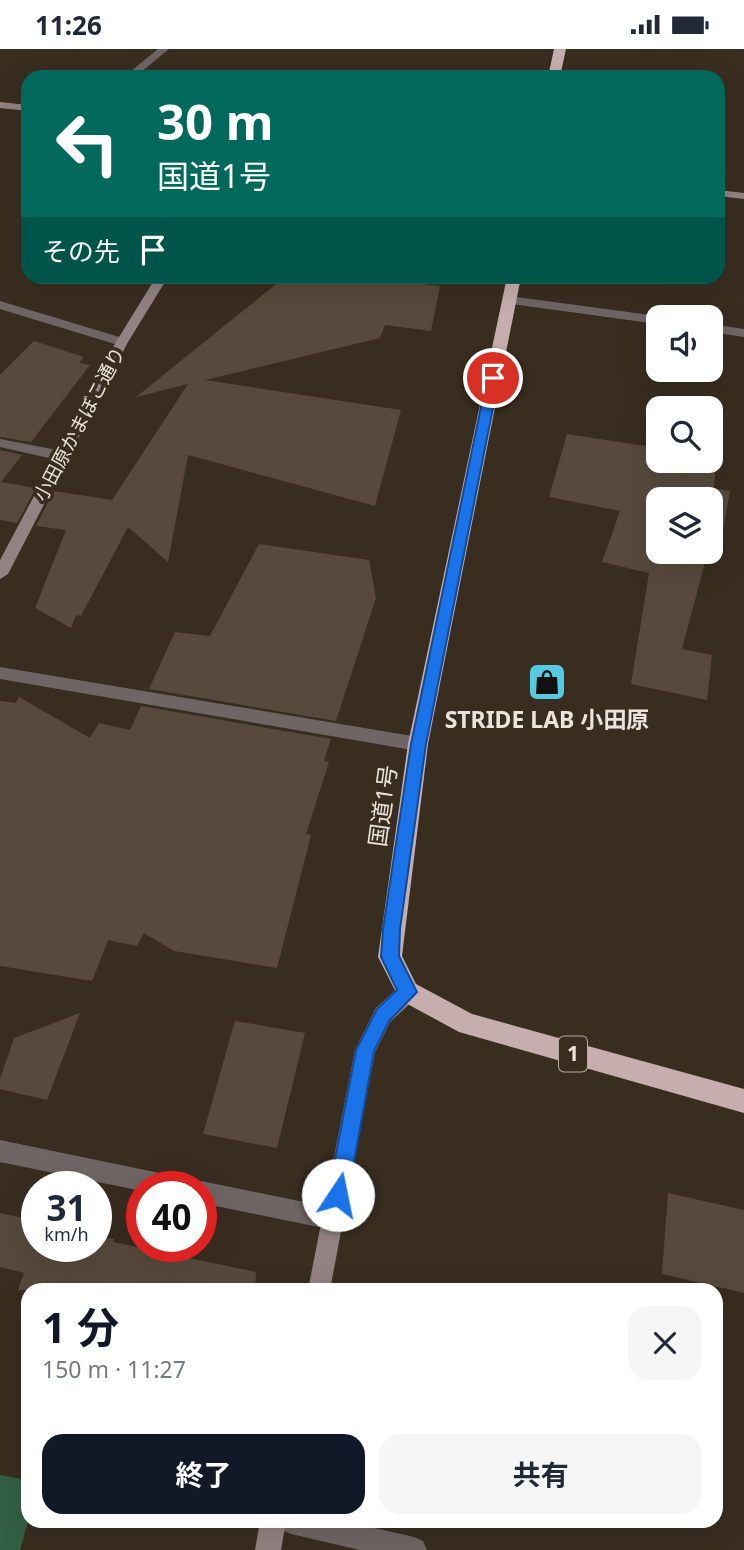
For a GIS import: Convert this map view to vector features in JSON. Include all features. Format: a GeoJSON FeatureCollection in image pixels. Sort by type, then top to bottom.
{"type":"FeatureCollection","features":[{"type":"Feature","properties":{"kind":"highway"},"geometry":{"type":"LineString","coordinates":[[556,70],[560,49]]}},
{"type":"Feature","properties":{"kind":"highway","name":"国道1号"},"geometry":{"type":"LineString","coordinates":[[408,992],[390,957],[418,744],[512,284]]}},
{"type":"Feature","properties":{"kind":"highway","name":"1"},"geometry":{"type":"LineString","coordinates":[[408,992],[467,1024],[744,1101]]}},
{"type":"Feature","properties":{"kind":"street"},"geometry":{"type":"LineString","coordinates":[[138,70],[164,49]]}},
{"type":"Feature","properties":{"kind":"street"},"geometry":{"type":"LineString","coordinates":[[554,49],[560,49]]}},
{"type":"Feature","properties":{"kind":"street"},"geometry":{"type":"LineString","coordinates":[[0,105],[21,107]]}},
{"type":"Feature","properties":{"kind":"street"},"geometry":{"type":"LineString","coordinates":[[725,194],[744,196]]}},
{"type":"Feature","properties":{"kind":"street","name":"小田原かまぼこ通り"},"geometry":{"type":"LineString","coordinates":[[0,574],[122,342],[158,284]]}},
{"type":"Feature","properties":{"kind":"street"},"geometry":{"type":"LineString","coordinates":[[509,300],[646,318]]}},
{"type":"Feature","properties":{"kind":"street"},"geometry":{"type":"LineString","coordinates":[[0,305],[122,342]]}},
{"type":"Feature","properties":{"kind":"street"},"geometry":{"type":"LineString","coordinates":[[723,330],[744,333]]}},
{"type":"Feature","properties":{"kind":"street"},"geometry":{"type":"LineString","coordinates":[[0,443],[62,456]]}},
{"type":"Feature","properties":{"kind":"street"},"geometry":{"type":"LineString","coordinates":[[0,673],[418,744]]}},
{"type":"Feature","properties":{"kind":"street"},"geometry":{"type":"LineString","coordinates":[[320,1283],[365,1050],[383,1015],[408,992]]}},
{"type":"Feature","properties":{"kind":"street"},"geometry":{"type":"LineString","coordinates":[[0,1151],[126,1177]]}},
{"type":"Feature","properties":{"kind":"street"},"geometry":{"type":"LineString","coordinates":[[217,1195],[333,1219]]}},
{"type":"Feature","properties":{"kind":"street"},"geometry":{"type":"LineString","coordinates":[[268,1550],[272,1528]]}},
{"type":"Feature","properties":{"kind":"street"},"geometry":{"type":"LineString","coordinates":[[321,1528],[414,1550]]}},
{"type":"Feature","properties":{"kind":"green space"},"geometry":{"type":"Polygon","coordinates":[[[0,1475],[21,1479],[21,1528],[26,1528],[20,1550],[0,1550],[0,1475]]]}},
{"type":"Feature","properties":{"kind":"building"},"geometry":{"type":"Polygon","coordinates":[[[276,284],[440,286],[431,331],[385,325],[380,338],[205,380],[401,410],[375,506],[188,455],[168,562],[128,527],[81,616],[76,615],[71,628],[35,608],[66,530],[36,526],[54,491],[112,500],[188,384],[136,397],[276,284]]]}},
{"type":"Feature","properties":{"kind":"building"},"geometry":{"type":"Polygon","coordinates":[[[34,341],[84,357],[79,363],[90,365],[31,442],[0,437],[0,375],[34,341]]]}},
{"type":"Feature","properties":{"kind":"building"},"geometry":{"type":"Polygon","coordinates":[[[567,434],[646,446],[646,473],[715,473],[714,487],[646,487],[646,564],[705,564],[682,649],[712,655],[707,700],[631,684],[649,573],[602,562],[620,511],[549,497],[567,434]]]}},
{"type":"Feature","properties":{"kind":"building"},"geometry":{"type":"Polygon","coordinates":[[[0,450],[22,455],[1,482],[36,488],[17,523],[0,520],[0,450]]]}},
{"type":"Feature","properties":{"kind":"building"},"geometry":{"type":"Polygon","coordinates":[[[723,490],[730,491],[723,531],[723,490]]]}},
{"type":"Feature","properties":{"kind":"building"},"geometry":{"type":"Polygon","coordinates":[[[259,544],[369,560],[376,598],[336,721],[149,689],[175,632],[210,636],[259,544]]]}},
{"type":"Feature","properties":{"kind":"building"},"geometry":{"type":"Polygon","coordinates":[[[19,697],[90,738],[99,723],[130,730],[141,706],[331,739],[324,761],[329,762],[306,834],[311,835],[277,968],[174,951],[144,933],[137,946],[108,940],[92,981],[0,966],[0,701],[16,703],[19,697]]]}},
{"type":"Feature","properties":{"kind":"building"},"geometry":{"type":"Polygon","coordinates":[[[80,1013],[47,1100],[0,1089],[0,1079],[14,1038],[80,1013]]]}},
{"type":"Feature","properties":{"kind":"building"},"geometry":{"type":"Polygon","coordinates":[[[235,1021],[305,1033],[277,1148],[203,1134],[235,1021]]]}},
{"type":"Feature","properties":{"kind":"building"},"geometry":{"type":"Polygon","coordinates":[[[668,1193],[744,1210],[744,1293],[723,1288],[723,1283],[701,1283],[662,1274],[668,1193]]]}},
{"type":"Feature","properties":{"kind":"building"},"geometry":{"type":"Polygon","coordinates":[[[0,1213],[21,1218],[21,1262],[112,1262],[112,1239],[113,1242],[126,1245],[126,1262],[208,1262],[256,1272],[255,1283],[21,1283],[21,1290],[18,1290],[24,1273],[0,1267],[0,1213]]]}},
{"type":"Feature","properties":{"kind":"place","name":"STRIDE LAB 小田原"},"geometry":{"type":"Point","coordinates":[547,682]}},
{"type":"Feature","properties":{"kind":"route"},"geometry":{"type":"LineString","coordinates":[[338,1195],[365,1050],[383,1015],[408,992],[390,957],[391,929],[418,744],[493,378]]}}]}
